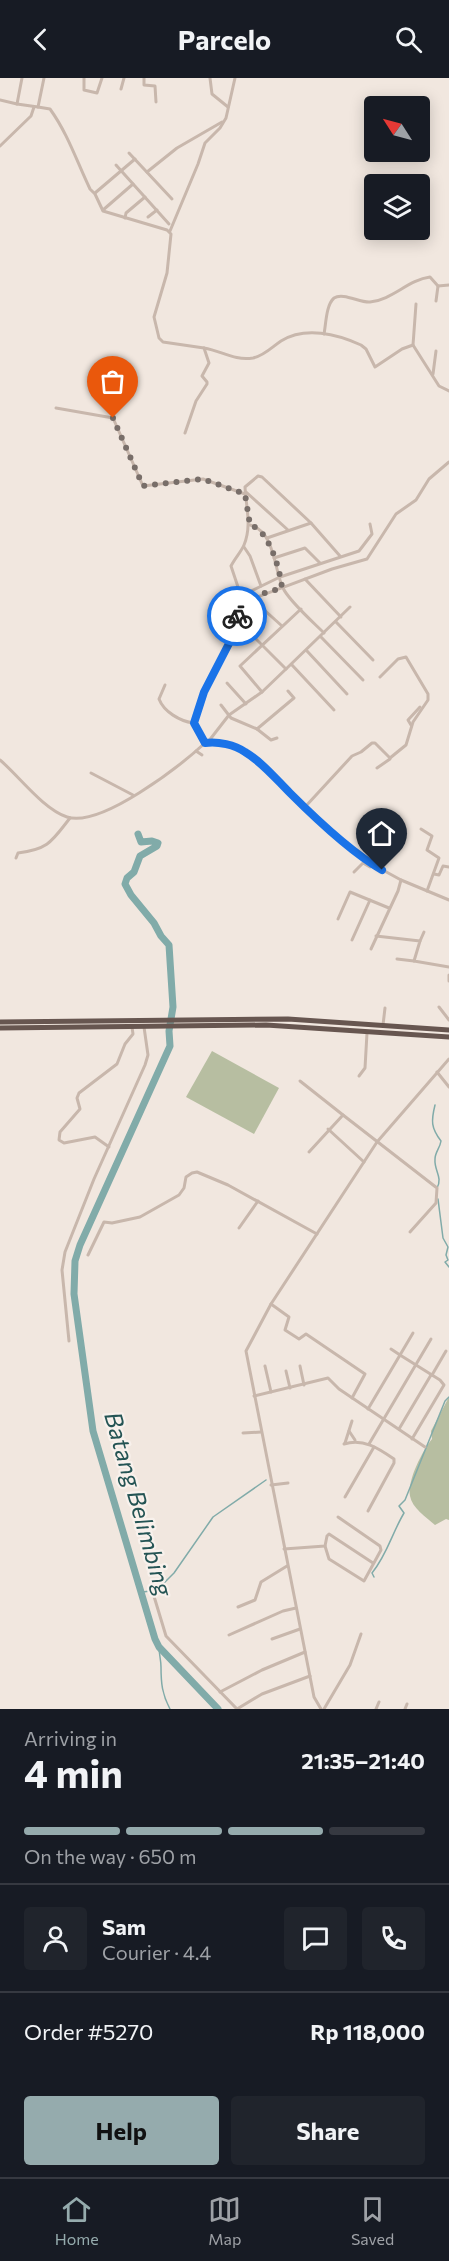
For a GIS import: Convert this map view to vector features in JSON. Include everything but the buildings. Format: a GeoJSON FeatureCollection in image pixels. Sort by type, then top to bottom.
{"type":"FeatureCollection","features":[{"type":"Feature","properties":{"kind":"highway"},"geometry":{"type":"LineString","coordinates":[[0,1022],[186,1018],[288,1019],[383,1025],[391,1029],[449,1037]]}},
{"type":"Feature","properties":{"kind":"highway"},"geometry":{"type":"LineString","coordinates":[[0,1028],[266,1025],[367,1030],[449,1030]]}},
{"type":"Feature","properties":{"kind":"street"},"geometry":{"type":"LineString","coordinates":[[17,104],[22,78]]}},
{"type":"Feature","properties":{"kind":"street"},"geometry":{"type":"LineString","coordinates":[[0,146],[32,116],[44,78]]}},
{"type":"Feature","properties":{"kind":"street"},"geometry":{"type":"LineString","coordinates":[[84,78],[83,89],[97,93],[102,78]]}},
{"type":"Feature","properties":{"kind":"street"},"geometry":{"type":"LineString","coordinates":[[121,89],[124,78]]}},
{"type":"Feature","properties":{"kind":"street"},"geometry":{"type":"LineString","coordinates":[[144,78],[144,85],[156,87],[156,102]]}},
{"type":"Feature","properties":{"kind":"street"},"geometry":{"type":"LineString","coordinates":[[210,78],[212,94],[228,107]]}},
{"type":"Feature","properties":{"kind":"street"},"geometry":{"type":"LineString","coordinates":[[236,78],[224,120],[220,128],[205,143],[170,232],[172,239],[168,267],[154,317],[159,338],[163,342],[216,350],[230,357],[250,358],[261,356],[292,335],[304,332],[324,334],[351,340],[361,345],[366,349],[375,367],[402,349],[413,345]]}},
{"type":"Feature","properties":{"kind":"street"},"geometry":{"type":"LineString","coordinates":[[0,100],[51,111],[70,143],[90,189],[103,210],[170,232]]}},
{"type":"Feature","properties":{"kind":"street"},"geometry":{"type":"LineString","coordinates":[[147,172],[177,148],[224,120]]}},
{"type":"Feature","properties":{"kind":"street"},"geometry":{"type":"LineString","coordinates":[[129,153],[172,199]]}},
{"type":"Feature","properties":{"kind":"street"},"geometry":{"type":"LineString","coordinates":[[94,193],[135,159]]}},
{"type":"Feature","properties":{"kind":"street"},"geometry":{"type":"LineString","coordinates":[[116,165],[169,224]]}},
{"type":"Feature","properties":{"kind":"street"},"geometry":{"type":"LineString","coordinates":[[103,210],[133,184]]}},
{"type":"Feature","properties":{"kind":"street"},"geometry":{"type":"LineString","coordinates":[[125,218],[126,213],[145,197]]}},
{"type":"Feature","properties":{"kind":"street"},"geometry":{"type":"LineString","coordinates":[[148,218],[157,210]]}},
{"type":"Feature","properties":{"kind":"street"},"geometry":{"type":"LineString","coordinates":[[324,334],[329,305],[336,297],[362,302],[376,301],[416,281],[430,277],[438,285],[449,285]]}},
{"type":"Feature","properties":{"kind":"street"},"geometry":{"type":"LineString","coordinates":[[436,302],[438,285]]}},
{"type":"Feature","properties":{"kind":"street"},"geometry":{"type":"LineString","coordinates":[[416,304],[413,345],[441,388],[449,391]]}},
{"type":"Feature","properties":{"kind":"street"},"geometry":{"type":"LineString","coordinates":[[185,433],[196,401],[207,382],[202,376],[209,363],[204,348]]}},
{"type":"Feature","properties":{"kind":"street"},"geometry":{"type":"LineString","coordinates":[[433,376],[436,351]]}},
{"type":"Feature","properties":{"kind":"street"},"geometry":{"type":"LineString","coordinates":[[56,408],[113,418],[143,486],[203,479],[245,492],[288,530]]}},
{"type":"Feature","properties":{"kind":"street"},"geometry":{"type":"LineString","coordinates":[[233,600],[261,586],[305,579],[367,559],[396,514],[416,500],[429,479],[449,462]]}},
{"type":"Feature","properties":{"kind":"street"},"geometry":{"type":"LineString","coordinates":[[241,596],[231,566],[244,547],[250,525],[245,487],[255,478],[262,477],[311,523],[340,556]]}},
{"type":"Feature","properties":{"kind":"street"},"geometry":{"type":"LineString","coordinates":[[267,538],[311,523]]}},
{"type":"Feature","properties":{"kind":"street"},"geometry":{"type":"LineString","coordinates":[[194,723],[204,692],[228,648],[238,621],[237,611],[281,582],[320,563],[360,549],[372,534],[370,524]]}},
{"type":"Feature","properties":{"kind":"street"},"geometry":{"type":"LineString","coordinates":[[250,525],[267,538],[281,582],[322,635],[363,680]]}},
{"type":"Feature","properties":{"kind":"street"},"geometry":{"type":"LineString","coordinates":[[244,547],[250,556],[261,586]]}},
{"type":"Feature","properties":{"kind":"street"},"geometry":{"type":"LineString","coordinates":[[274,558],[305,548],[320,563]]}},
{"type":"Feature","properties":{"kind":"street"},"geometry":{"type":"LineString","coordinates":[[305,579],[341,616]]}},
{"type":"Feature","properties":{"kind":"street"},"geometry":{"type":"LineString","coordinates":[[252,599],[282,626]]}},
{"type":"Feature","properties":{"kind":"street"},"geometry":{"type":"LineString","coordinates":[[0,760],[61,814],[78,819],[100,814],[153,784],[207,742],[229,715],[262,692],[350,608]]}},
{"type":"Feature","properties":{"kind":"street"},"geometry":{"type":"LineString","coordinates":[[262,692],[240,666],[301,609]]}},
{"type":"Feature","properties":{"kind":"street"},"geometry":{"type":"LineString","coordinates":[[238,621],[286,669]]}},
{"type":"Feature","properties":{"kind":"street"},"geometry":{"type":"LineString","coordinates":[[336,622],[373,660]]}},
{"type":"Feature","properties":{"kind":"street"},"geometry":{"type":"LineString","coordinates":[[307,651],[346,694]]}},
{"type":"Feature","properties":{"kind":"street"},"geometry":{"type":"LineString","coordinates":[[377,768],[406,745],[411,724],[428,700],[428,694],[407,659],[403,657],[380,677]]}},
{"type":"Feature","properties":{"kind":"street"},"geometry":{"type":"LineString","coordinates":[[292,665],[334,710]]}},
{"type":"Feature","properties":{"kind":"street"},"geometry":{"type":"LineString","coordinates":[[416,688],[421,682]]}},
{"type":"Feature","properties":{"kind":"street"},"geometry":{"type":"LineString","coordinates":[[226,683],[246,704]]}},
{"type":"Feature","properties":{"kind":"street"},"geometry":{"type":"LineString","coordinates":[[165,685],[159,699],[162,705],[184,721],[194,723],[207,742],[231,746],[245,752],[257,760],[305,807],[370,863],[401,880],[449,900]]}},
{"type":"Feature","properties":{"kind":"street"},"geometry":{"type":"LineString","coordinates":[[288,691],[298,702]]}},
{"type":"Feature","properties":{"kind":"street"},"geometry":{"type":"LineString","coordinates":[[257,729],[294,698]]}},
{"type":"Feature","properties":{"kind":"street"},"geometry":{"type":"LineString","coordinates":[[221,705],[233,719],[257,729],[272,740],[277,738]]}},
{"type":"Feature","properties":{"kind":"street"},"geometry":{"type":"LineString","coordinates":[[411,724],[408,720],[420,707]]}},
{"type":"Feature","properties":{"kind":"street"},"geometry":{"type":"LineString","coordinates":[[305,807],[352,756],[362,752],[372,743],[375,743],[390,758]]}},
{"type":"Feature","properties":{"kind":"street"},"geometry":{"type":"LineString","coordinates":[[196,751],[202,755]]}},
{"type":"Feature","properties":{"kind":"street"},"geometry":{"type":"LineString","coordinates":[[91,772],[133,795]]}},
{"type":"Feature","properties":{"kind":"street"},"geometry":{"type":"LineString","coordinates":[[16,858],[18,853],[43,848],[70,818]]}},
{"type":"Feature","properties":{"kind":"street"},"geometry":{"type":"LineString","coordinates":[[421,829],[432,836],[427,851],[439,857],[427,891]]}},
{"type":"Feature","properties":{"kind":"street"},"geometry":{"type":"LineString","coordinates":[[354,872],[363,862],[370,867],[370,863]]}},
{"type":"Feature","properties":{"kind":"street"},"geometry":{"type":"LineString","coordinates":[[434,874],[439,875],[444,865],[449,867]]}},
{"type":"Feature","properties":{"kind":"street"},"geometry":{"type":"LineString","coordinates":[[371,949],[401,880]]}},
{"type":"Feature","properties":{"kind":"street"},"geometry":{"type":"LineString","coordinates":[[338,919],[349,893],[352,892],[389,908]]}},
{"type":"Feature","properties":{"kind":"street"},"geometry":{"type":"LineString","coordinates":[[352,940],[370,900]]}},
{"type":"Feature","properties":{"kind":"street"},"geometry":{"type":"LineString","coordinates":[[414,961],[424,932]]}},
{"type":"Feature","properties":{"kind":"street"},"geometry":{"type":"LineString","coordinates":[[376,936],[420,941]]}},
{"type":"Feature","properties":{"kind":"street"},"geometry":{"type":"LineString","coordinates":[[397,959],[449,967]]}},
{"type":"Feature","properties":{"kind":"street"},"geometry":{"type":"LineString","coordinates":[[448,981],[449,975]]}},
{"type":"Feature","properties":{"kind":"street"},"geometry":{"type":"LineString","coordinates":[[439,1007],[449,1020]]}},
{"type":"Feature","properties":{"kind":"street"},"geometry":{"type":"LineString","coordinates":[[383,1025],[385,1008]]}},
{"type":"Feature","properties":{"kind":"street"},"geometry":{"type":"LineString","coordinates":[[69,1341],[63,1270],[65,1252],[148,1055],[146,1026]]}},
{"type":"Feature","properties":{"kind":"street"},"geometry":{"type":"LineString","coordinates":[[109,1147],[95,1137],[64,1143],[58,1137],[80,1109],[76,1098],[79,1093],[119,1061],[125,1044],[133,1034],[132,1027]]}},
{"type":"Feature","properties":{"kind":"street"},"geometry":{"type":"LineString","coordinates":[[359,1076],[365,1068],[367,1030]]}},
{"type":"Feature","properties":{"kind":"street"},"geometry":{"type":"LineString","coordinates":[[361,1634],[350,1665],[323,1709],[314,1697],[246,1351],[271,1304],[377,1142],[449,1059]]}},
{"type":"Feature","properties":{"kind":"street"},"geometry":{"type":"LineString","coordinates":[[438,1072],[449,1087]]}},
{"type":"Feature","properties":{"kind":"street"},"geometry":{"type":"LineString","coordinates":[[300,1081],[437,1188],[436,1203],[410,1232]]}},
{"type":"Feature","properties":{"kind":"street"},"geometry":{"type":"LineString","coordinates":[[309,1152],[343,1115]]}},
{"type":"Feature","properties":{"kind":"street"},"geometry":{"type":"LineString","coordinates":[[328,1129],[364,1162]]}},
{"type":"Feature","properties":{"kind":"street"},"geometry":{"type":"LineString","coordinates":[[88,1255],[104,1222],[112,1223],[140,1217],[176,1197],[183,1191],[186,1177],[192,1173],[203,1174],[317,1234]]}},
{"type":"Feature","properties":{"kind":"street"},"geometry":{"type":"LineString","coordinates":[[239,1228],[258,1201]]}},
{"type":"Feature","properties":{"kind":"street"},"geometry":{"type":"LineString","coordinates":[[271,1304],[289,1316],[285,1330],[298,1339],[306,1334],[365,1374],[352,1398]]}},
{"type":"Feature","properties":{"kind":"street"},"geometry":{"type":"LineString","coordinates":[[368,1409],[413,1333]]}},
{"type":"Feature","properties":{"kind":"street"},"geometry":{"type":"LineString","coordinates":[[369,1444],[430,1339]]}},
{"type":"Feature","properties":{"kind":"street"},"geometry":{"type":"LineString","coordinates":[[390,1349],[444,1384],[412,1439]]}},
{"type":"Feature","properties":{"kind":"street"},"geometry":{"type":"LineString","coordinates":[[399,1429],[446,1351]]}},
{"type":"Feature","properties":{"kind":"street"},"geometry":{"type":"LineString","coordinates":[[265,1366],[271,1392]]}},
{"type":"Feature","properties":{"kind":"street"},"geometry":{"type":"LineString","coordinates":[[300,1366],[304,1384]]}},
{"type":"Feature","properties":{"kind":"street"},"geometry":{"type":"LineString","coordinates":[[286,1371],[290,1388]]}},
{"type":"Feature","properties":{"kind":"street"},"geometry":{"type":"LineString","coordinates":[[254,1396],[328,1378],[352,1398],[425,1447]]}},
{"type":"Feature","properties":{"kind":"street"},"geometry":{"type":"LineString","coordinates":[[352,1421],[344,1443],[355,1440],[369,1444],[394,1460],[368,1511]]}},
{"type":"Feature","properties":{"kind":"street"},"geometry":{"type":"LineString","coordinates":[[349,1431],[355,1440]]}},
{"type":"Feature","properties":{"kind":"street"},"geometry":{"type":"LineString","coordinates":[[243,1433],[261,1432]]}},
{"type":"Feature","properties":{"kind":"street"},"geometry":{"type":"LineString","coordinates":[[345,1497],[374,1447]]}},
{"type":"Feature","properties":{"kind":"street"},"geometry":{"type":"LineString","coordinates":[[271,1485],[288,1483]]}},
{"type":"Feature","properties":{"kind":"street"},"geometry":{"type":"LineString","coordinates":[[338,1517],[380,1546],[381,1550],[364,1581],[329,1559],[325,1546],[329,1534],[373,1563]]}},
{"type":"Feature","properties":{"kind":"street"},"geometry":{"type":"LineString","coordinates":[[284,1549],[325,1546]]}},
{"type":"Feature","properties":{"kind":"street"},"geometry":{"type":"LineString","coordinates":[[238,1607],[255,1600],[261,1582],[287,1566]]}},
{"type":"Feature","properties":{"kind":"street"},"geometry":{"type":"LineString","coordinates":[[153,1593],[166,1636],[237,1709],[262,1694],[310,1676]]}},
{"type":"Feature","properties":{"kind":"street"},"geometry":{"type":"LineString","coordinates":[[229,1635],[283,1611],[296,1608]]}},
{"type":"Feature","properties":{"kind":"street"},"geometry":{"type":"LineString","coordinates":[[272,1639],[300,1629]]}},
{"type":"Feature","properties":{"kind":"street"},"geometry":{"type":"LineString","coordinates":[[219,1692],[262,1670],[305,1652]]}},
{"type":"Feature","properties":{"kind":"street"},"geometry":{"type":"LineString","coordinates":[[376,1709],[379,1702]]}},
{"type":"Feature","properties":{"kind":"street"},"geometry":{"type":"LineString","coordinates":[[405,1709],[407,1704]]}},
{"type":"Feature","properties":{"kind":"green space"},"geometry":{"type":"Polygon","coordinates":[[[212,1051],[279,1088],[254,1134],[186,1097],[212,1051]]]}},
{"type":"Feature","properties":{"kind":"green space"},"geometry":{"type":"Polygon","coordinates":[[[449,1397],[449,1520],[446,1519],[435,1525],[413,1504],[410,1489],[416,1466],[432,1439],[431,1431],[449,1397]]]}},
{"type":"Feature","properties":{"kind":"waterway","name":"Batang Belimbing"},"geometry":{"type":"LineString","coordinates":[[138,834],[141,842],[158,843],[157,846],[140,856],[134,872],[127,878],[125,884],[169,945],[173,1007],[169,1031],[170,1046],[80,1245],[75,1261],[74,1294],[93,1431],[155,1639],[159,1647],[218,1709]]}},
{"type":"Feature","properties":{"kind":"waterway"},"geometry":{"type":"LineString","coordinates":[[435,1105],[433,1124],[441,1141],[435,1159],[439,1177],[437,1188]]}},
{"type":"Feature","properties":{"kind":"waterway"},"geometry":{"type":"LineString","coordinates":[[438,1199],[443,1238],[448,1247],[446,1255],[448,1260],[445,1262],[449,1267]]}},
{"type":"Feature","properties":{"kind":"waterway"},"geometry":{"type":"LineString","coordinates":[[374,1577],[372,1573],[382,1559],[404,1513],[399,1506],[405,1500],[445,1401],[449,1397]]}},
{"type":"Feature","properties":{"kind":"waterway"},"geometry":{"type":"LineString","coordinates":[[143,1592],[157,1590],[174,1573],[213,1517],[266,1480]]}},
{"type":"Feature","properties":{"kind":"waterway","name":"Batang Belimbing"},"geometry":{"type":"LineString","coordinates":[[159,1647],[162,1688],[170,1709]]}},
{"type":"Feature","properties":{"kind":"way so far"},"geometry":{"type":"LineString","coordinates":[[113,418],[143,486],[203,479],[245,494],[246,514],[250,525],[267,538],[282,588],[252,599],[237,611],[237,616]]}},
{"type":"Feature","properties":{"kind":"route"},"geometry":{"type":"LineString","coordinates":[[237,616],[237,628],[209,680],[194,723],[195,727],[205,743],[231,746],[257,760],[354,851],[382,870]]}}]}
